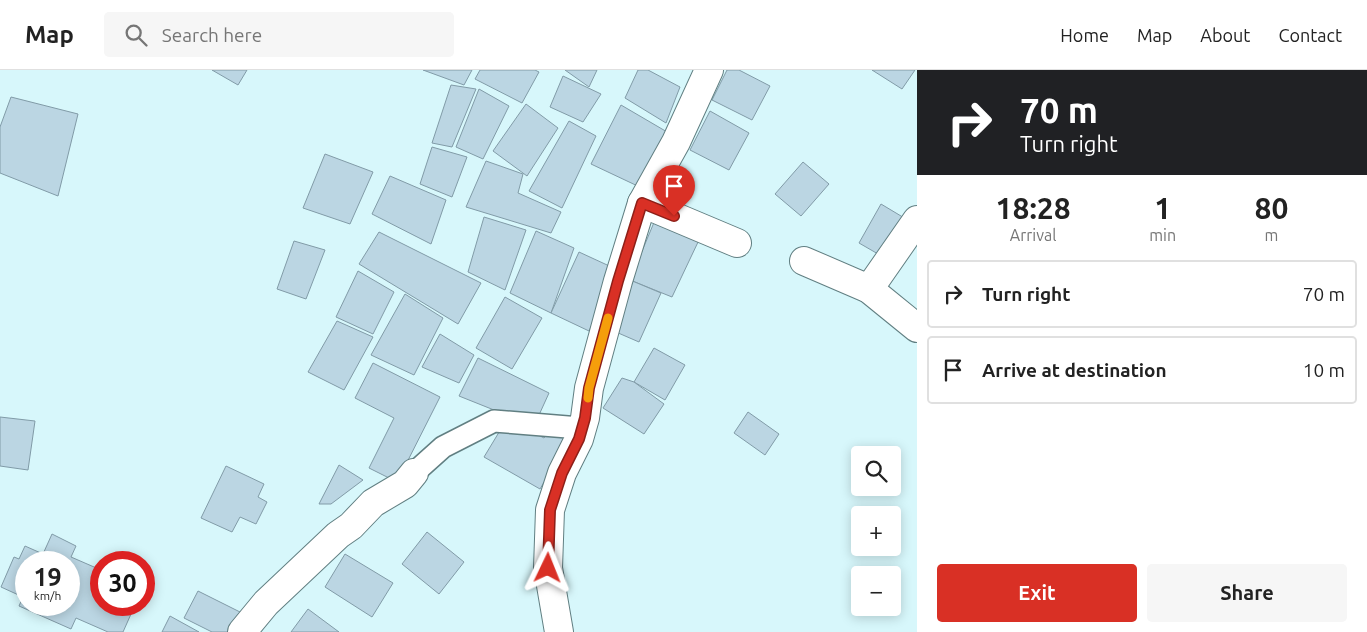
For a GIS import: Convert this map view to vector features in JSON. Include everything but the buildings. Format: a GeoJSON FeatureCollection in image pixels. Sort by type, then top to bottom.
{"type":"FeatureCollection","features":[{"type":"Feature","properties":{"kind":"street"},"geometry":{"type":"LineString","coordinates":[[559,632],[548,568],[550,510],[562,473],[579,439],[585,418],[589,388],[618,281],[642,203],[676,142],[709,70]]}},
{"type":"Feature","properties":{"kind":"street"},"geometry":{"type":"LineString","coordinates":[[642,203],[737,243]]}},
{"type":"Feature","properties":{"kind":"street"},"geometry":{"type":"LineString","coordinates":[[869,289],[917,220]]}},
{"type":"Feature","properties":{"kind":"street"},"geometry":{"type":"LineString","coordinates":[[804,261],[869,289],[917,328]]}},
{"type":"Feature","properties":{"kind":"street"},"geometry":{"type":"LineString","coordinates":[[242,632],[266,603],[338,535],[351,526],[374,503],[404,484],[414,473]]}},
{"type":"Feature","properties":{"kind":"lane"},"geometry":{"type":"LineString","coordinates":[[414,473],[444,447],[494,420],[580,428]]}},
{"type":"Feature","properties":{"kind":"slow traffic"},"geometry":{"type":"LineString","coordinates":[[588,398],[608,318]]}},
{"type":"Feature","properties":{"kind":"route"},"geometry":{"type":"LineString","coordinates":[[548,568],[550,510],[562,473],[579,439],[585,418],[589,388],[618,281],[642,203],[674,216]]}}]}
